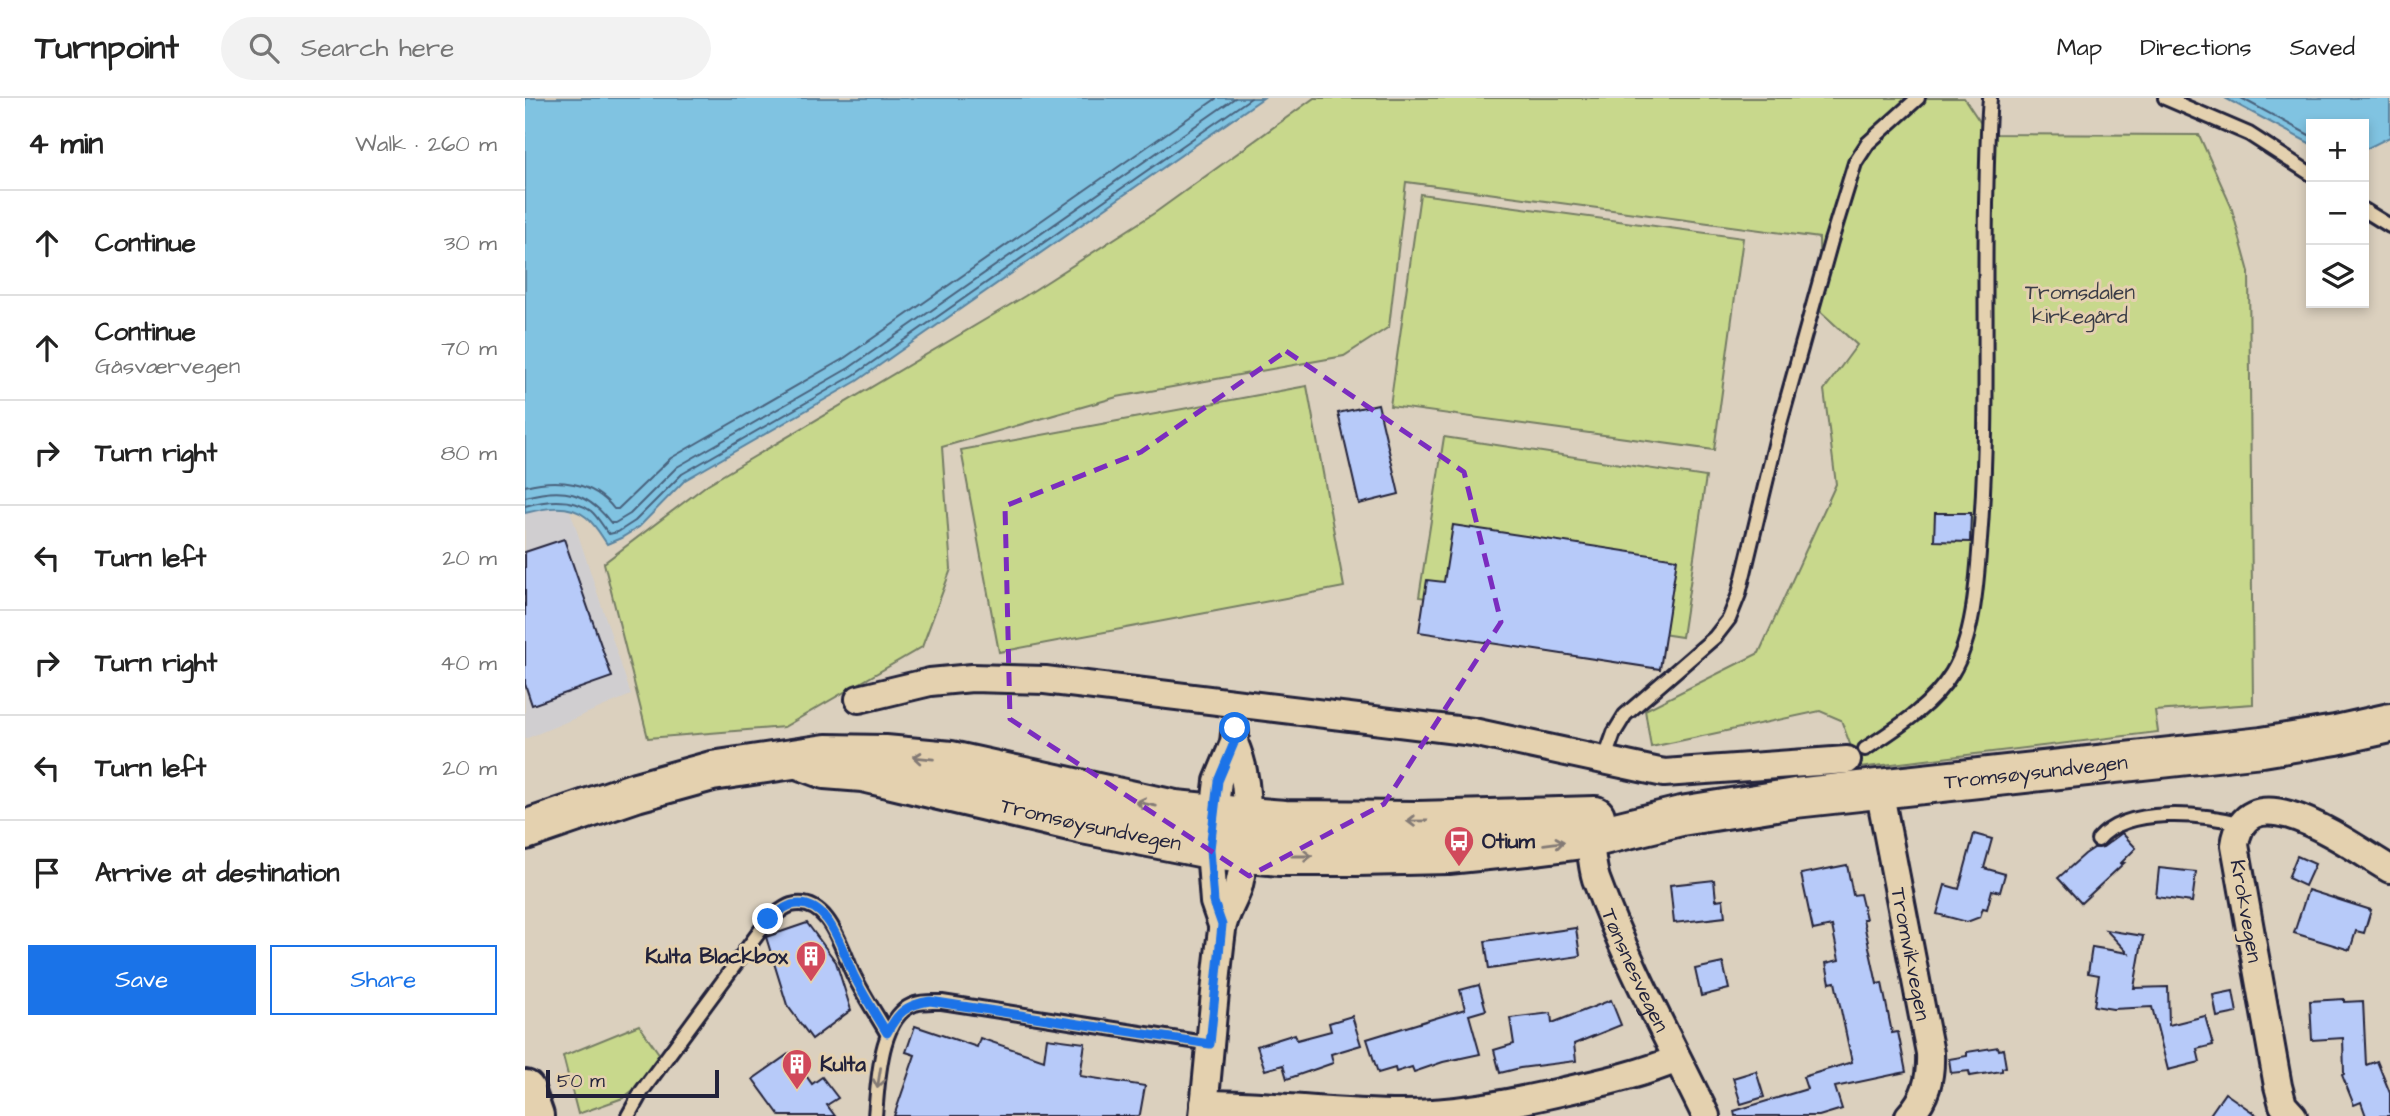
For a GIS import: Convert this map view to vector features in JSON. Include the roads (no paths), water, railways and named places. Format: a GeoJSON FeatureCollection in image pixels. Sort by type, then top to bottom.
{"type":"FeatureCollection","features":[{"type":"Feature","properties":{"kind":"main road","name":"Tromsøysundvegen"},"geometry":{"type":"LineString","coordinates":[[525,830],[636,792],[712,771],[826,754],[855,754],[951,761],[1175,810],[1292,856],[1448,854],[1588,827],[1782,800],[2262,747],[2390,723]]}},
{"type":"Feature","properties":{"kind":"main road"},"geometry":{"type":"LineString","coordinates":[[525,1090],[530,1116]]}},
{"type":"Feature","properties":{"kind":"street"},"geometry":{"type":"LineString","coordinates":[[859,699],[930,682],[1011,678],[1473,732],[1664,773],[1855,755]]}},
{"type":"Feature","properties":{"kind":"street"},"geometry":{"type":"LineString","coordinates":[[1237,703],[1234,743],[1242,760],[1214,902],[1222,925],[1203,1110],[1255,1104],[1380,1114],[1473,1110],[1614,1081],[1678,1059]]}},
{"type":"Feature","properties":{"kind":"street","name":"Tromvikvegen"},"geometry":{"type":"LineString","coordinates":[[1878,789],[1930,1053],[1930,1074],[1923,1098],[1909,1116]]}},
{"type":"Feature","properties":{"kind":"street"},"geometry":{"type":"LineString","coordinates":[[2244,824],[2261,811],[2290,815],[2329,833],[2390,869]]}},
{"type":"Feature","properties":{"kind":"street","name":"Krokvegen"},"geometry":{"type":"LineString","coordinates":[[2244,824],[2235,845],[2285,1113]]}},
{"type":"Feature","properties":{"kind":"street","name":"Tønsnesvegen"},"geometry":{"type":"LineString","coordinates":[[1588,827],[1595,876],[1622,940],[1706,1116]]}},
{"type":"Feature","properties":{"kind":"lane"},"geometry":{"type":"LineString","coordinates":[[1604,761],[1614,733],[1625,715],[1715,637],[1729,619],[1739,594],[1790,384],[1856,163],[1868,143],[1918,98]]}},
{"type":"Feature","properties":{"kind":"lane"},"geometry":{"type":"LineString","coordinates":[[1855,755],[1896,729],[1930,701],[1952,673],[1963,650],[1973,604],[1985,466],[1985,301],[1990,98]]}},
{"type":"Feature","properties":{"kind":"lane"},"geometry":{"type":"LineString","coordinates":[[2165,98],[2249,134],[2306,171]]}},
{"type":"Feature","properties":{"kind":"lane"},"geometry":{"type":"LineString","coordinates":[[2369,213],[2390,226]]}},
{"type":"Feature","properties":{"kind":"lane"},"geometry":{"type":"LineString","coordinates":[[2098,840],[2118,824],[2150,817],[2201,817],[2244,824]]}},
{"type":"Feature","properties":{"kind":"lane"},"geometry":{"type":"LineString","coordinates":[[628,1116],[642,1091],[768,919],[790,905],[807,905],[821,913],[836,931],[854,977],[887,1033]]}},
{"type":"Feature","properties":{"kind":"lane"},"geometry":{"type":"LineString","coordinates":[[875,1116],[887,1033],[896,1017],[913,1004],[930,1001],[1210,1044]]}},
{"type":"Feature","properties":{"kind":"water"},"geometry":{"type":"Polygon","coordinates":[[[525,98],[1263,98],[857,381],[685,480],[639,527],[607,544],[589,520],[572,510],[548,508],[525,513],[525,98]]]}},
{"type":"Feature","properties":{"kind":"water"},"geometry":{"type":"Polygon","coordinates":[[[2225,98],[2390,98],[2390,137],[2369,148],[2369,119],[2306,119],[2306,141],[2225,98]]]}},
{"type":"Feature","properties":{"kind":"place","name":"Otium"},"geometry":{"type":"Point","coordinates":[1459,868]}},
{"type":"Feature","properties":{"kind":"place","name":"Kulta Blackbox"},"geometry":{"type":"Point","coordinates":[811,983]}},
{"type":"Feature","properties":{"kind":"place","name":"Kulta"},"geometry":{"type":"Point","coordinates":[797,1091]}},
{"type":"Feature","properties":{"kind":"park label","name":"Tromsdalen kirkegård"},"geometry":{"type":"Point","coordinates":[2080,304]}}]}
